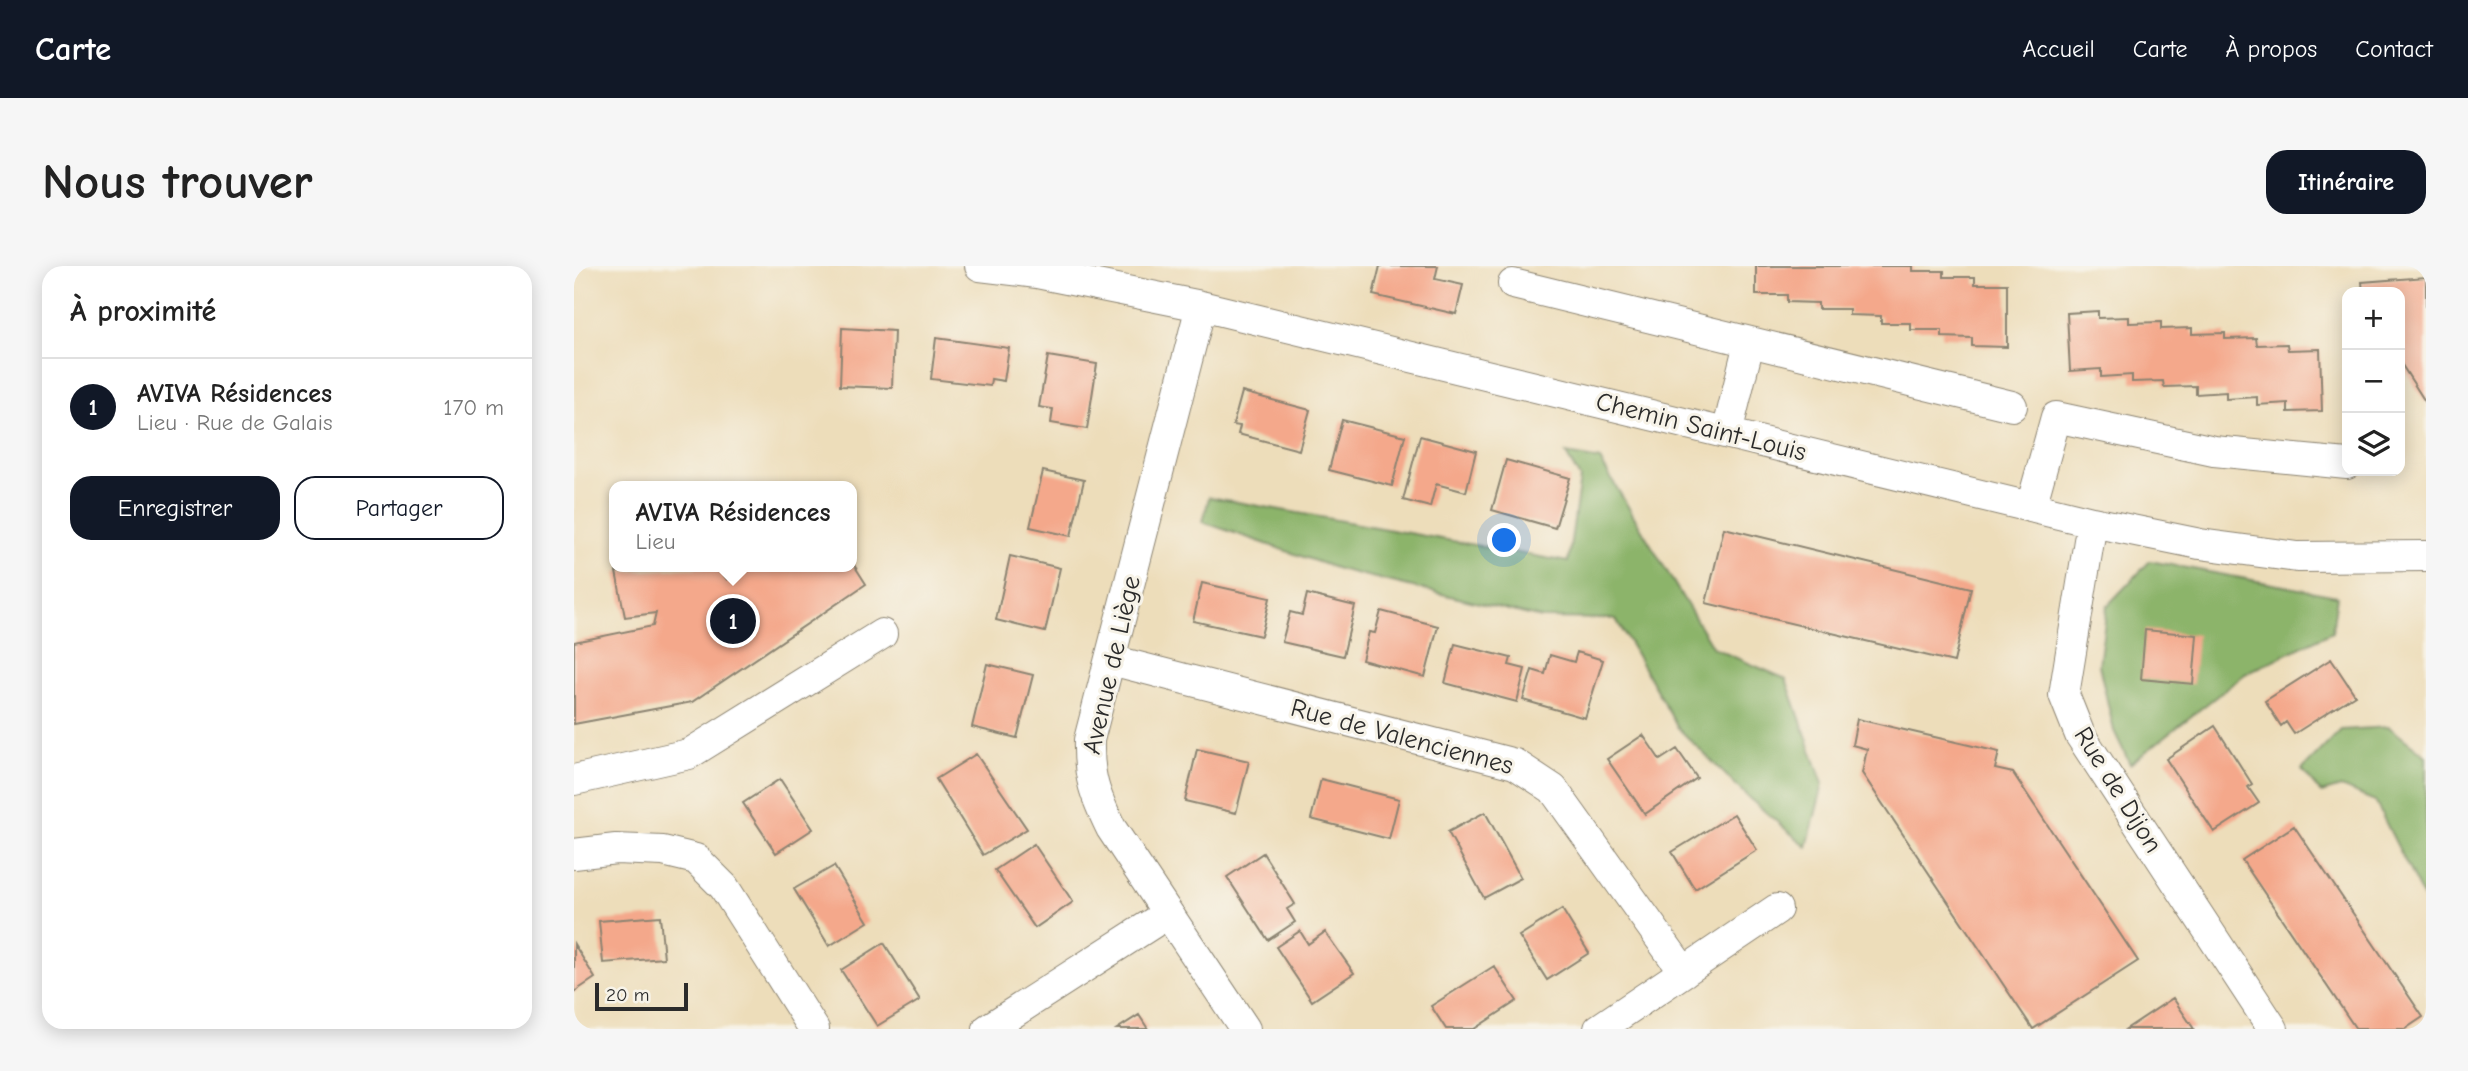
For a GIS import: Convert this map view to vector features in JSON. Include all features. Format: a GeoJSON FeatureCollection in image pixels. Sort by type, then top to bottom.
{"type":"FeatureCollection","features":[{"type":"Feature","properties":{"kind":"street","name":"Chemin Saint-Louis"},"geometry":{"type":"LineString","coordinates":[[980,266],[1037,272],[1202,306],[2092,522],[2200,544],[2297,557],[2426,556]]}},
{"type":"Feature","properties":{"kind":"street"},"geometry":{"type":"LineString","coordinates":[[1513,284],[2011,406]]}},
{"type":"Feature","properties":{"kind":"street","name":"Avenue de Liège"},"geometry":{"type":"LineString","coordinates":[[1202,306],[1089,740],[1088,771],[1095,795],[1111,828],[1245,1029]]}},
{"type":"Feature","properties":{"kind":"street"},"geometry":{"type":"LineString","coordinates":[[1727,433],[1749,343]]}},
{"type":"Feature","properties":{"kind":"street"},"geometry":{"type":"LineString","coordinates":[[2031,507],[2056,416],[2214,451],[2342,464]]}},
{"type":"Feature","properties":{"kind":"street","name":"Rue de Dijon"},"geometry":{"type":"LineString","coordinates":[[2092,522],[2064,695],[2068,709],[2080,735],[2273,1029]]}},
{"type":"Feature","properties":{"kind":"street"},"geometry":{"type":"LineString","coordinates":[[574,780],[689,754],[882,634]]}},
{"type":"Feature","properties":{"kind":"street","name":"Rue de Valenciennes"},"geometry":{"type":"LineString","coordinates":[[1111,660],[1515,764],[1553,789],[1684,972]]}},
{"type":"Feature","properties":{"kind":"street"},"geometry":{"type":"LineString","coordinates":[[574,854],[616,849],[651,850],[695,859],[724,887],[814,1029]]}},
{"type":"Feature","properties":{"kind":"street"},"geometry":{"type":"LineString","coordinates":[[1599,1029],[1777,909]]}},
{"type":"Feature","properties":{"kind":"street"},"geometry":{"type":"LineString","coordinates":[[988,1029],[1167,914]]}},
{"type":"Feature","properties":{"kind":"green space"},"geometry":{"type":"Polygon","coordinates":[[[1566,454],[1600,460],[1713,648],[1786,679],[1823,784],[1807,847],[1750,799],[1678,728],[1616,619],[1541,618],[1338,569],[1203,522],[1209,497],[1568,562],[1580,478],[1566,454]]]}},
{"type":"Feature","properties":{"kind":"green space"},"geometry":{"type":"Polygon","coordinates":[[[2150,561],[2337,596],[2332,632],[2245,674],[2130,764],[2114,731],[2099,665],[2107,606],[2150,561]]]}},
{"type":"Feature","properties":{"kind":"green space"},"geometry":{"type":"Polygon","coordinates":[[[2389,727],[2426,756],[2426,903],[2375,801],[2341,787],[2321,793],[2302,770],[2341,730],[2389,727]]]}},
{"type":"Feature","properties":{"kind":"building"},"geometry":{"type":"Polygon","coordinates":[[[1380,266],[1438,266],[1435,279],[1463,285],[1456,314],[1373,295],[1380,266]]]}},
{"type":"Feature","properties":{"kind":"building"},"geometry":{"type":"Polygon","coordinates":[[[1756,266],[1913,266],[1913,271],[1944,271],[1944,277],[1975,277],[1975,284],[2007,284],[2007,347],[1972,346],[1972,338],[1942,337],[1942,330],[1911,330],[1911,323],[1881,323],[1881,316],[1849,315],[1849,309],[1818,309],[1818,303],[1787,302],[1787,295],[1756,295],[1756,266]]]}},
{"type":"Feature","properties":{"kind":"building"},"geometry":{"type":"Polygon","coordinates":[[[2426,277],[2426,403],[2405,370],[2405,287],[2362,287],[2362,282],[2426,277]]]}},
{"type":"Feature","properties":{"kind":"building"},"geometry":{"type":"Polygon","coordinates":[[[2098,311],[2098,318],[2129,317],[2129,323],[2161,322],[2161,329],[2192,328],[2192,334],[2225,333],[2225,339],[2256,338],[2257,345],[2287,344],[2288,350],[2320,349],[2322,411],[2288,412],[2288,403],[2257,405],[2257,397],[2226,399],[2226,392],[2196,394],[2196,386],[2164,387],[2163,381],[2132,382],[2132,375],[2101,377],[2101,369],[2070,371],[2067,313],[2098,311]]]}},
{"type":"Feature","properties":{"kind":"building"},"geometry":{"type":"Polygon","coordinates":[[[842,328],[894,331],[892,388],[840,386],[842,328]]]}},
{"type":"Feature","properties":{"kind":"building"},"geometry":{"type":"Polygon","coordinates":[[[936,338],[1009,348],[1004,381],[991,379],[990,386],[931,379],[936,338]]]}},
{"type":"Feature","properties":{"kind":"building"},"geometry":{"type":"Polygon","coordinates":[[[1048,356],[1097,364],[1087,429],[1051,423],[1053,409],[1039,407],[1048,356]]]}},
{"type":"Feature","properties":{"kind":"building"},"geometry":{"type":"Polygon","coordinates":[[[1242,392],[1310,410],[1299,450],[1238,434],[1240,426],[1233,425],[1242,392]]]}},
{"type":"Feature","properties":{"kind":"building"},"geometry":{"type":"Polygon","coordinates":[[[1342,420],[1405,436],[1392,486],[1329,470],[1342,420]]]}},
{"type":"Feature","properties":{"kind":"building"},"geometry":{"type":"Polygon","coordinates":[[[1420,436],[1476,451],[1466,492],[1436,484],[1430,507],[1403,500],[1420,436]]]}},
{"type":"Feature","properties":{"kind":"building"},"geometry":{"type":"Polygon","coordinates":[[[1506,460],[1570,478],[1555,528],[1492,510],[1506,460]]]}},
{"type":"Feature","properties":{"kind":"building"},"geometry":{"type":"Polygon","coordinates":[[[1043,471],[1084,480],[1071,536],[1030,527],[1043,471]]]}},
{"type":"Feature","properties":{"kind":"building"},"geometry":{"type":"Polygon","coordinates":[[[1724,528],[1971,588],[1954,662],[1706,603],[1724,528]]]}},
{"type":"Feature","properties":{"kind":"building"},"geometry":{"type":"Polygon","coordinates":[[[1010,556],[1060,568],[1045,632],[996,620],[1010,556]]]}},
{"type":"Feature","properties":{"kind":"building"},"geometry":{"type":"Polygon","coordinates":[[[857,570],[866,584],[692,702],[574,724],[574,642],[653,626],[656,613],[625,617],[616,572],[721,572],[727,580],[740,572],[857,572],[857,570]]]}},
{"type":"Feature","properties":{"kind":"building"},"geometry":{"type":"Polygon","coordinates":[[[1202,583],[1270,598],[1261,636],[1193,621],[1202,583]]]}},
{"type":"Feature","properties":{"kind":"building"},"geometry":{"type":"Polygon","coordinates":[[[1307,594],[1355,606],[1343,656],[1282,642],[1290,612],[1302,615],[1307,594]]]}},
{"type":"Feature","properties":{"kind":"building"},"geometry":{"type":"Polygon","coordinates":[[[1381,611],[1438,626],[1425,677],[1362,660],[1369,632],[1375,633],[1381,611]]]}},
{"type":"Feature","properties":{"kind":"building"},"geometry":{"type":"Polygon","coordinates":[[[2145,630],[2197,635],[2193,684],[2141,679],[2145,630]]]}},
{"type":"Feature","properties":{"kind":"building"},"geometry":{"type":"Polygon","coordinates":[[[1455,644],[1511,658],[1509,665],[1525,669],[1517,702],[1445,683],[1455,644]]]}},
{"type":"Feature","properties":{"kind":"building"},"geometry":{"type":"Polygon","coordinates":[[[1577,652],[1603,660],[1585,718],[1523,700],[1532,670],[1545,674],[1550,655],[1574,662],[1577,652]]]}},
{"type":"Feature","properties":{"kind":"building"},"geometry":{"type":"Polygon","coordinates":[[[2331,659],[2355,695],[2294,734],[2286,722],[2281,726],[2265,701],[2331,659]]]}},
{"type":"Feature","properties":{"kind":"building"},"geometry":{"type":"Polygon","coordinates":[[[987,664],[1033,675],[1017,738],[972,727],[987,664]]]}},
{"type":"Feature","properties":{"kind":"building"},"geometry":{"type":"Polygon","coordinates":[[[1857,719],[1999,752],[1995,769],[2013,773],[2138,961],[2033,1029],[1862,773],[1867,749],[1852,745],[1857,719]]]}},
{"type":"Feature","properties":{"kind":"building"},"geometry":{"type":"Polygon","coordinates":[[[2215,726],[2252,784],[2248,787],[2259,803],[2214,832],[2166,759],[2215,726]]]}},
{"type":"Feature","properties":{"kind":"building"},"geometry":{"type":"Polygon","coordinates":[[[1643,735],[1660,760],[1677,749],[1697,778],[1645,814],[1607,759],[1643,735]]]}},
{"type":"Feature","properties":{"kind":"building"},"geometry":{"type":"Polygon","coordinates":[[[1197,749],[1249,761],[1236,813],[1185,801],[1197,749]]]}},
{"type":"Feature","properties":{"kind":"building"},"geometry":{"type":"Polygon","coordinates":[[[976,754],[1027,829],[983,855],[936,779],[976,754]]]}},
{"type":"Feature","properties":{"kind":"building"},"geometry":{"type":"Polygon","coordinates":[[[780,779],[813,829],[776,853],[743,803],[780,779]]]}},
{"type":"Feature","properties":{"kind":"building"},"geometry":{"type":"Polygon","coordinates":[[[1321,779],[1399,799],[1389,839],[1311,819],[1321,779]]]}},
{"type":"Feature","properties":{"kind":"building"},"geometry":{"type":"Polygon","coordinates":[[[1485,812],[1521,878],[1484,898],[1448,832],[1485,812]]]}},
{"type":"Feature","properties":{"kind":"building"},"geometry":{"type":"Polygon","coordinates":[[[1734,814],[1757,850],[1695,889],[1672,852],[1734,814]]]}},
{"type":"Feature","properties":{"kind":"building"},"geometry":{"type":"Polygon","coordinates":[[[2294,826],[2423,1017],[2405,1029],[2356,1029],[2242,860],[2294,826]]]}},
{"type":"Feature","properties":{"kind":"building"},"geometry":{"type":"Polygon","coordinates":[[[1034,844],[1073,902],[1035,928],[995,870],[1034,844]]]}},
{"type":"Feature","properties":{"kind":"building"},"geometry":{"type":"Polygon","coordinates":[[[1263,853],[1295,904],[1287,909],[1295,922],[1268,940],[1227,877],[1263,853]]]}},
{"type":"Feature","properties":{"kind":"building"},"geometry":{"type":"Polygon","coordinates":[[[834,866],[868,922],[829,946],[794,889],[834,866]]]}},
{"type":"Feature","properties":{"kind":"building"},"geometry":{"type":"Polygon","coordinates":[[[1562,909],[1589,953],[1547,980],[1519,936],[1562,909]]]}},
{"type":"Feature","properties":{"kind":"building"},"geometry":{"type":"Polygon","coordinates":[[[660,916],[664,958],[603,963],[599,921],[660,916]]]}},
{"type":"Feature","properties":{"kind":"building"},"geometry":{"type":"Polygon","coordinates":[[[1300,931],[1308,944],[1325,932],[1354,973],[1312,1001],[1276,947],[1300,931]]]}},
{"type":"Feature","properties":{"kind":"building"},"geometry":{"type":"Polygon","coordinates":[[[884,943],[920,1000],[877,1026],[841,970],[884,943]]]}},
{"type":"Feature","properties":{"kind":"building"},"geometry":{"type":"Polygon","coordinates":[[[574,944],[595,978],[574,992],[574,944]]]}},
{"type":"Feature","properties":{"kind":"building"},"geometry":{"type":"Polygon","coordinates":[[[1494,966],[1517,1001],[1474,1029],[1446,1029],[1431,1006],[1494,966]]]}},
{"type":"Feature","properties":{"kind":"building"},"geometry":{"type":"Polygon","coordinates":[[[2173,998],[2194,1029],[2126,1029],[2173,998]]]}},
{"type":"Feature","properties":{"kind":"building"},"geometry":{"type":"Polygon","coordinates":[[[1139,1015],[1148,1029],[1117,1029],[1139,1015]]]}},
{"type":"Feature","properties":{"kind":"place","name":"AVIVA Résidences"},"geometry":{"type":"Point","coordinates":[733,621]}}]}
